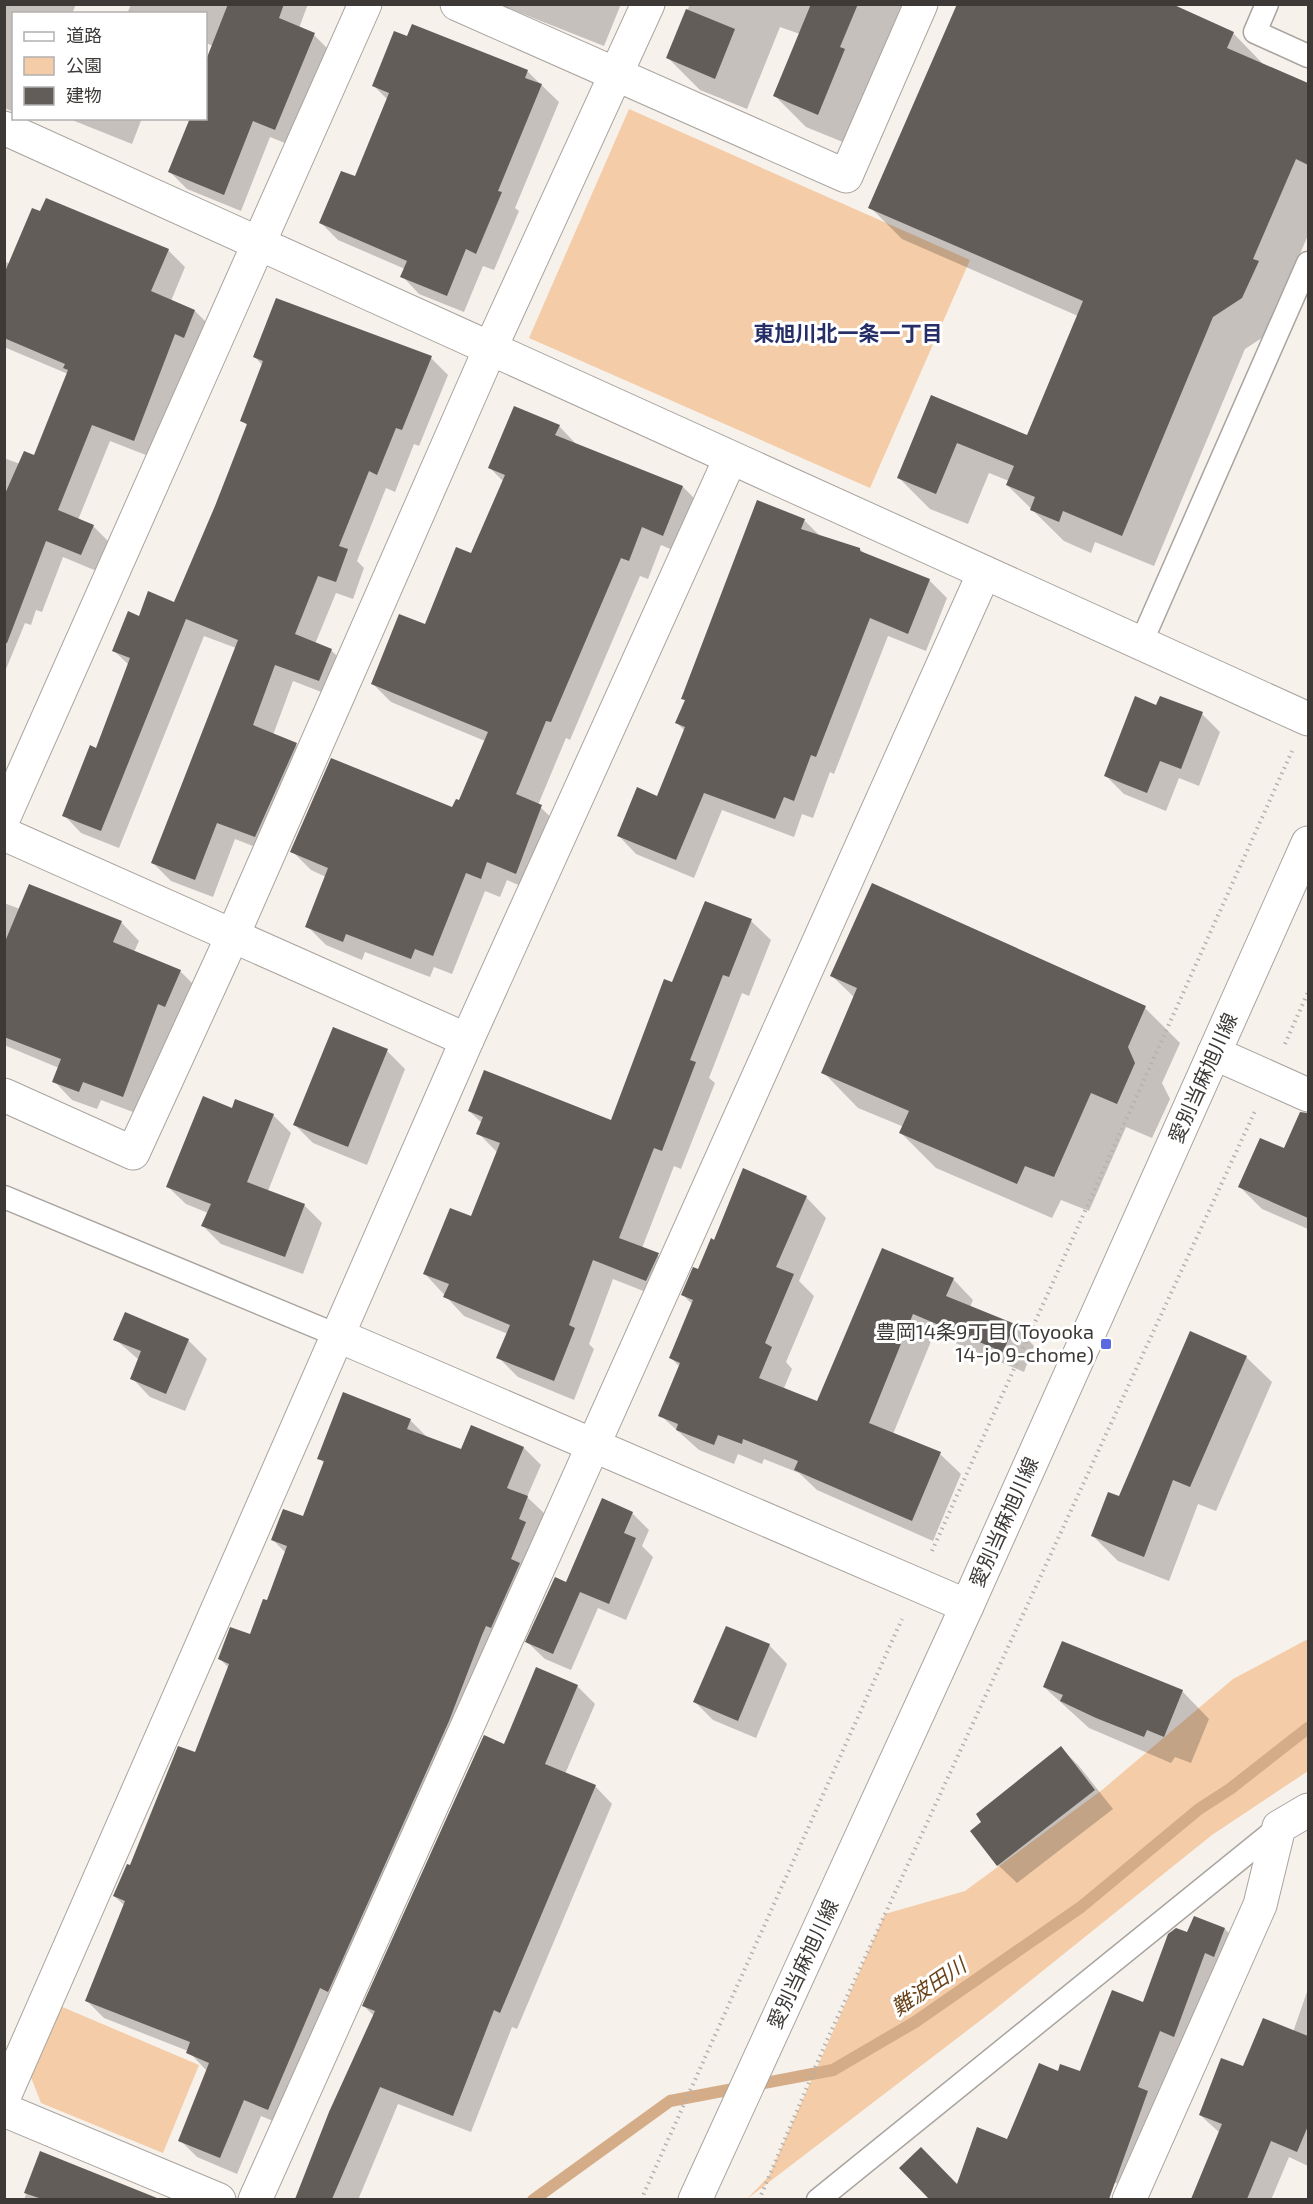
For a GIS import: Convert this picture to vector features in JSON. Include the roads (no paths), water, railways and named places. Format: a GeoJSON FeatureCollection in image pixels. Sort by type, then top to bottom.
{"type":"FeatureCollection","features":[{"type":"Feature","properties":{"kind":"street"},"geometry":{"type":"LineString","coordinates":[[4,817],[365,4]]}},
{"type":"Feature","properties":{"kind":"street"},"geometry":{"type":"LineString","coordinates":[[458,4],[846,176],[921,4]]}},
{"type":"Feature","properties":{"kind":"street"},"geometry":{"type":"LineString","coordinates":[[4,1095],[133,1154],[232,937],[490,349],[648,4]]}},
{"type":"Feature","properties":{"kind":"street"},"geometry":{"type":"LineString","coordinates":[[6,131],[260,243],[730,459],[1308,719]]}},
{"type":"Feature","properties":{"kind":"street"},"geometry":{"type":"LineString","coordinates":[[4,2097],[467,1040],[730,459]]}},
{"type":"Feature","properties":{"kind":"street"},"geometry":{"type":"LineString","coordinates":[[255,2199],[984,573]]}},
{"type":"Feature","properties":{"kind":"street"},"geometry":{"type":"LineString","coordinates":[[4,834],[467,1040]]}},
{"type":"Feature","properties":{"kind":"street","name":"愛別当麻旭川線"},"geometry":{"type":"LineString","coordinates":[[700,2189],[966,1606],[1308,843]]}},
{"type":"Feature","properties":{"kind":"street"},"geometry":{"type":"LineString","coordinates":[[1214,1053],[1308,1095]]}},
{"type":"Feature","properties":{"kind":"street"},"geometry":{"type":"LineString","coordinates":[[339,1336],[966,1606]]}},
{"type":"Feature","properties":{"kind":"street"},"geometry":{"type":"LineString","coordinates":[[1129,2199],[1260,1905],[1280,1827],[1308,1810]]}},
{"type":"Feature","properties":{"kind":"street"},"geometry":{"type":"LineString","coordinates":[[4,2110],[219,2199]]}},
{"type":"Feature","properties":{"kind":"lane"},"geometry":{"type":"LineString","coordinates":[[1267,4],[1255,32],[1308,56]]}},
{"type":"Feature","properties":{"kind":"lane"},"geometry":{"type":"LineString","coordinates":[[1141,643],[1308,263]]}},
{"type":"Feature","properties":{"kind":"lane"},"geometry":{"type":"LineString","coordinates":[[4,1197],[339,1336]]}},
{"type":"Feature","properties":{"kind":"lane"},"geometry":{"type":"LineString","coordinates":[[818,2199],[1280,1827]]}},
{"type":"Feature","properties":{"kind":"waterway","name":"難波田川"},"geometry":{"type":"LineString","coordinates":[[533,2200],[670,2101],[833,2070],[915,2022],[1081,1907],[1199,1809],[1230,1789],[1308,1728]]}},
{"type":"Feature","properties":{"kind":"place","name":"豊岡14条9丁目 (Toyooka 14-jo 9-chome)"},"geometry":{"type":"Point","coordinates":[1106,1344]}},
{"type":"Feature","properties":{"kind":"district","name":"東旭川北一条一丁目"},"geometry":{"type":"Point","coordinates":[848,334]}}]}
